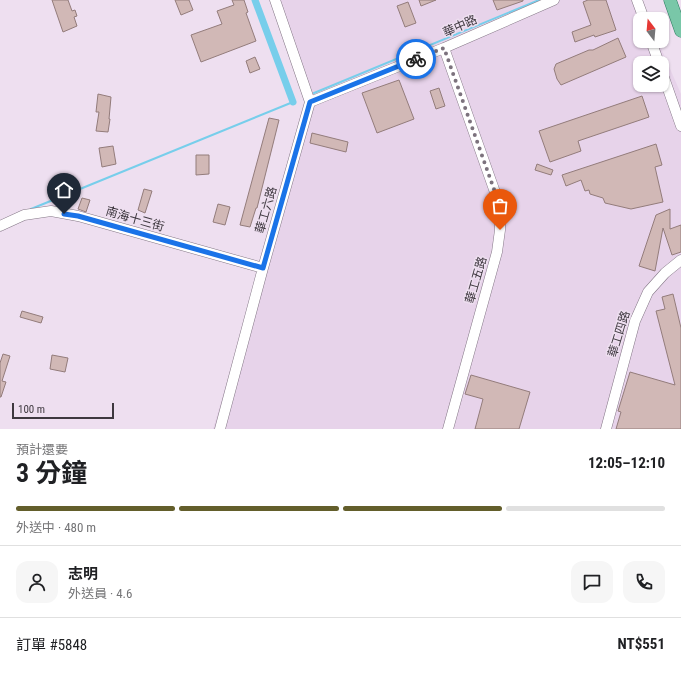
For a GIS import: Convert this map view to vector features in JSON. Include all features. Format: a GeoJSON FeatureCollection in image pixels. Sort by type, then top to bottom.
{"type":"FeatureCollection","features":[{"type":"Feature","properties":{"kind":"main road"},"geometry":{"type":"LineString","coordinates":[[670,0],[681,31]]}},
{"type":"Feature","properties":{"kind":"main road"},"geometry":{"type":"LineString","coordinates":[[678,0],[681,8]]}},
{"type":"Feature","properties":{"kind":"street"},"geometry":{"type":"LineString","coordinates":[[275,0],[310,102]]}},
{"type":"Feature","properties":{"kind":"street","name":"華中路"},"geometry":{"type":"LineString","coordinates":[[310,102],[444,48],[554,0]]}},
{"type":"Feature","properties":{"kind":"street"},"geometry":{"type":"LineString","coordinates":[[637,0],[641,12]]}},
{"type":"Feature","properties":{"kind":"street","name":"華工五路"},"geometry":{"type":"LineString","coordinates":[[444,48],[496,195],[500,212],[500,230],[497,252],[448,429]]}},
{"type":"Feature","properties":{"kind":"street"},"geometry":{"type":"LineString","coordinates":[[669,92],[681,126]]}},
{"type":"Feature","properties":{"kind":"street","name":"華工六路"},"geometry":{"type":"LineString","coordinates":[[220,429],[263,268],[310,102]]}},
{"type":"Feature","properties":{"kind":"street","name":"南海十三街"},"geometry":{"type":"LineString","coordinates":[[0,226],[24,216],[51,212],[78,216],[263,268]]}},
{"type":"Feature","properties":{"kind":"street","name":"華工四路"},"geometry":{"type":"LineString","coordinates":[[606,429],[635,320],[648,292],[665,273],[681,260]]}},
{"type":"Feature","properties":{"kind":"shaded area"},"geometry":{"type":"Polygon","coordinates":[[[275,0],[640,0],[640,12],[633,12],[633,48],[661,48],[665,56],[633,56],[633,92],[669,92],[669,66],[681,94],[681,429],[213,429],[310,102],[275,0]]]}},
{"type":"Feature","properties":{"kind":"building"},"geometry":{"type":"Polygon","coordinates":[[[52,0],[68,0],[72,11],[75,10],[77,16],[74,17],[77,26],[63,32],[52,0]]]}},
{"type":"Feature","properties":{"kind":"building"},"geometry":{"type":"Polygon","coordinates":[[[175,0],[189,0],[193,10],[181,15],[175,0]]]}},
{"type":"Feature","properties":{"kind":"building"},"geometry":{"type":"Polygon","coordinates":[[[232,0],[244,0],[248,12],[246,13],[256,41],[201,62],[191,35],[222,24],[217,11],[234,5],[232,0]]]}},
{"type":"Feature","properties":{"kind":"building"},"geometry":{"type":"Polygon","coordinates":[[[419,0],[436,0],[421,6],[419,0]]]}},
{"type":"Feature","properties":{"kind":"building"},"geometry":{"type":"Polygon","coordinates":[[[493,0],[523,0],[523,1],[497,10],[493,0]]]}},
{"type":"Feature","properties":{"kind":"building"},"geometry":{"type":"Polygon","coordinates":[[[588,0],[606,0],[616,30],[595,37],[594,35],[575,42],[572,32],[591,25],[583,2],[588,0]]]}},
{"type":"Feature","properties":{"kind":"building"},"geometry":{"type":"Polygon","coordinates":[[[408,2],[416,23],[405,27],[397,6],[408,2]]]}},
{"type":"Feature","properties":{"kind":"building"},"geometry":{"type":"Polygon","coordinates":[[[618,38],[626,57],[561,85],[557,79],[554,69],[556,64],[589,50],[593,50],[618,38]]]}},
{"type":"Feature","properties":{"kind":"building"},"geometry":{"type":"Polygon","coordinates":[[[255,57],[260,69],[250,73],[246,61],[255,57]]]}},
{"type":"Feature","properties":{"kind":"building"},"geometry":{"type":"Polygon","coordinates":[[[399,80],[414,119],[377,133],[362,93],[399,80]]]}},
{"type":"Feature","properties":{"kind":"building"},"geometry":{"type":"Polygon","coordinates":[[[439,88],[445,106],[436,109],[430,91],[439,88]]]}},
{"type":"Feature","properties":{"kind":"building"},"geometry":{"type":"Polygon","coordinates":[[[98,94],[111,97],[108,132],[96,131],[99,112],[96,112],[98,94]]]}},
{"type":"Feature","properties":{"kind":"building"},"geometry":{"type":"Polygon","coordinates":[[[642,96],[649,117],[578,141],[581,151],[550,162],[539,131],[642,96]]]}},
{"type":"Feature","properties":{"kind":"building"},"geometry":{"type":"Polygon","coordinates":[[[269,118],[279,120],[257,208],[250,227],[240,225],[269,118]]]}},
{"type":"Feature","properties":{"kind":"building"},"geometry":{"type":"Polygon","coordinates":[[[312,133],[348,142],[346,152],[310,143],[312,133]]]}},
{"type":"Feature","properties":{"kind":"building"},"geometry":{"type":"Polygon","coordinates":[[[656,144],[662,165],[655,167],[663,202],[631,209],[605,203],[603,198],[590,194],[589,190],[585,191],[581,180],[566,186],[562,175],[656,144]]]}},
{"type":"Feature","properties":{"kind":"building"},"geometry":{"type":"Polygon","coordinates":[[[113,146],[116,164],[102,167],[99,148],[113,146]]]}},
{"type":"Feature","properties":{"kind":"building"},"geometry":{"type":"Polygon","coordinates":[[[196,155],[209,155],[209,174],[196,175],[196,155]]]}},
{"type":"Feature","properties":{"kind":"building"},"geometry":{"type":"Polygon","coordinates":[[[537,164],[553,170],[551,175],[535,170],[537,164]]]}},
{"type":"Feature","properties":{"kind":"building"},"geometry":{"type":"Polygon","coordinates":[[[144,189],[152,191],[145,213],[138,210],[144,189]]]}},
{"type":"Feature","properties":{"kind":"building"},"geometry":{"type":"Polygon","coordinates":[[[82,198],[90,200],[86,212],[78,209],[82,198]]]}},
{"type":"Feature","properties":{"kind":"building"},"geometry":{"type":"Polygon","coordinates":[[[218,204],[230,207],[225,225],[213,222],[218,204]]]}},
{"type":"Feature","properties":{"kind":"building"},"geometry":{"type":"Polygon","coordinates":[[[670,209],[670,229],[681,225],[681,252],[672,255],[663,228],[655,271],[639,266],[656,215],[670,209]]]}},
{"type":"Feature","properties":{"kind":"building"},"geometry":{"type":"Polygon","coordinates":[[[673,294],[681,328],[681,429],[616,429],[621,412],[618,411],[630,372],[675,385],[656,311],[665,309],[662,297],[673,294]]]}},
{"type":"Feature","properties":{"kind":"building"},"geometry":{"type":"Polygon","coordinates":[[[22,311],[43,317],[41,323],[20,317],[22,311]]]}},
{"type":"Feature","properties":{"kind":"building"},"geometry":{"type":"Polygon","coordinates":[[[3,354],[10,356],[2,381],[6,382],[0,397],[0,363],[3,354]]]}},
{"type":"Feature","properties":{"kind":"building"},"geometry":{"type":"Polygon","coordinates":[[[52,355],[68,358],[65,372],[50,369],[52,355]]]}},
{"type":"Feature","properties":{"kind":"building"},"geometry":{"type":"Polygon","coordinates":[[[471,375],[530,392],[519,429],[475,429],[483,399],[465,394],[471,375]]]}},
{"type":"Feature","properties":{"kind":"waterway"},"geometry":{"type":"LineString","coordinates":[[255,0],[293,102]]}},
{"type":"Feature","properties":{"kind":"waterway"},"geometry":{"type":"LineString","coordinates":[[314,93],[539,0]]}},
{"type":"Feature","properties":{"kind":"waterway"},"geometry":{"type":"LineString","coordinates":[[31,209],[293,102]]}},
{"type":"Feature","properties":{"kind":"way so far"},"geometry":{"type":"LineString","coordinates":[[416,59],[444,48],[496,195],[500,212],[500,230]]}},
{"type":"Feature","properties":{"kind":"route"},"geometry":{"type":"LineString","coordinates":[[64,214],[78,216],[263,268],[310,102],[416,59]]}}]}
